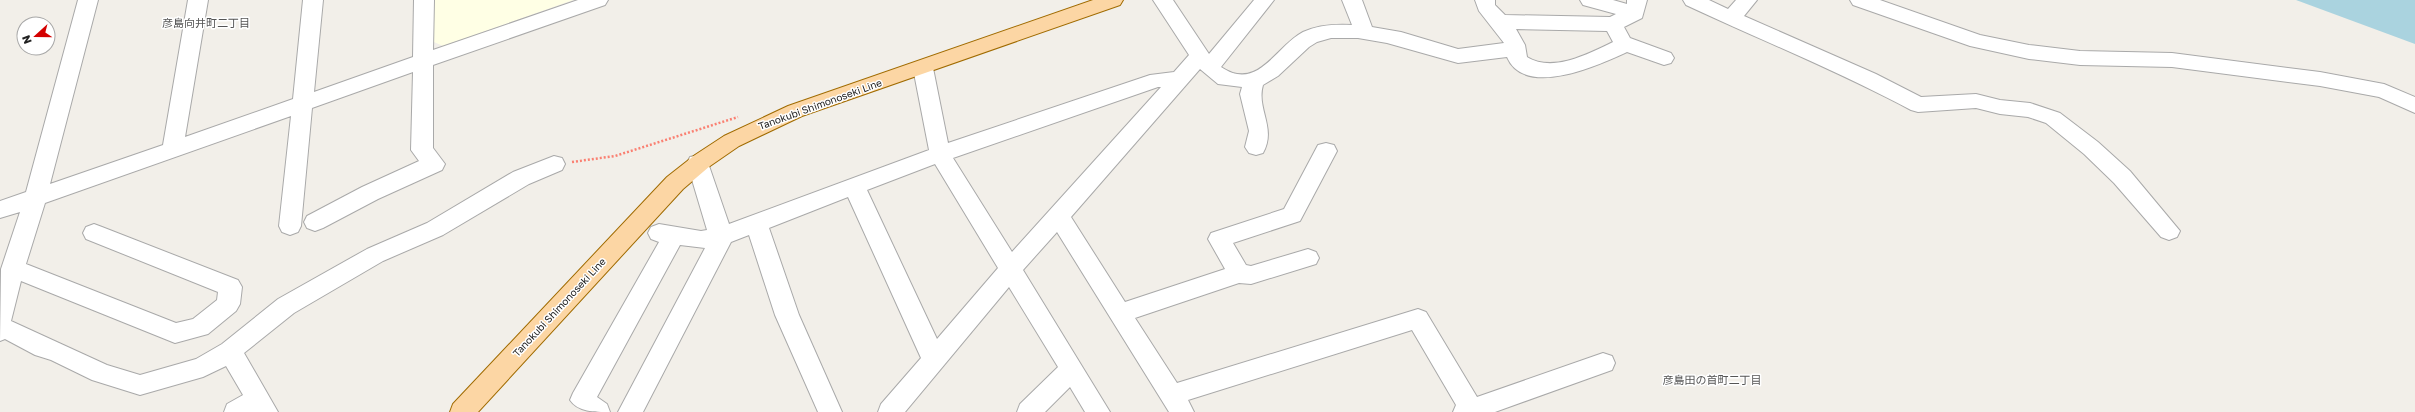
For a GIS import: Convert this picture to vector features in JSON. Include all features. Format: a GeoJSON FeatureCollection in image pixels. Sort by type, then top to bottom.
{"type":"FeatureCollection","features":[{"type":"Feature","properties":{"kind":"main road","name":"Tanokubi Shimonoseki Line"},"geometry":{"type":"LineString","coordinates":[[462,412],[650,209],[698,163],[731,140],[763,124],[1113,0]]}},
{"type":"Feature","properties":{"kind":"street"},"geometry":{"type":"LineString","coordinates":[[0,319],[12,269],[36,197],[88,0]]}},
{"type":"Feature","properties":{"kind":"street"},"geometry":{"type":"LineString","coordinates":[[172,151],[198,0]]}},
{"type":"Feature","properties":{"kind":"street"},"geometry":{"type":"LineString","coordinates":[[290,226],[313,0]]}},
{"type":"Feature","properties":{"kind":"street"},"geometry":{"type":"LineString","coordinates":[[315,222],[370,193],[434,164],[422,150],[424,0]]}},
{"type":"Feature","properties":{"kind":"street"},"geometry":{"type":"LineString","coordinates":[[0,210],[172,151],[422,61],[598,0]]}},
{"type":"Feature","properties":{"kind":"street"},"geometry":{"type":"LineString","coordinates":[[890,412],[935,361],[1010,270],[1200,56],[1163,0]]}},
{"type":"Feature","properties":{"kind":"street"},"geometry":{"type":"LineString","coordinates":[[1264,0],[1209,68],[1214,74],[1225,79],[1254,81],[1266,76],[1293,50],[1318,34],[1330,32],[1365,34],[1405,40],[1451,55],[1461,56],[1512,49],[1515,51]]}},
{"type":"Feature","properties":{"kind":"street"},"geometry":{"type":"LineString","coordinates":[[1352,0],[1365,34]]}},
{"type":"Feature","properties":{"kind":"street"},"geometry":{"type":"LineString","coordinates":[[1486,0],[1486,6],[1510,34],[1519,60],[1532,69],[1555,70],[1590,60],[1627,44]]}},
{"type":"Feature","properties":{"kind":"street"},"geometry":{"type":"LineString","coordinates":[[1590,0],[1636,6]]}},
{"type":"Feature","properties":{"kind":"street"},"geometry":{"type":"LineString","coordinates":[[1693,0],[1869,79],[1918,105],[1976,101],[2000,107],[2030,110],[2053,118],[2091,148],[2131,186],[2169,231]]}},
{"type":"Feature","properties":{"kind":"street"},"geometry":{"type":"LineString","coordinates":[[1731,18],[1747,0]]}},
{"type":"Feature","properties":{"kind":"street"},"geometry":{"type":"LineString","coordinates":[[1849,0],[1853,2],[1858,0],[1977,41],[2029,52],[2080,58],[2172,60],[2320,80],[2384,91],[2415,106]]}},
{"type":"Feature","properties":{"kind":"street"},"geometry":{"type":"LineString","coordinates":[[1500,22],[1613,24],[1636,6]]}},
{"type":"Feature","properties":{"kind":"street"},"geometry":{"type":"LineString","coordinates":[[1613,24],[1623,42],[1664,58]]}},
{"type":"Feature","properties":{"kind":"street"},"geometry":{"type":"LineString","coordinates":[[923,68],[940,154],[1098,412]]}},
{"type":"Feature","properties":{"kind":"street"},"geometry":{"type":"LineString","coordinates":[[598,412],[582,400],[666,234],[701,240],[720,236],[940,154],[1157,80],[1180,78]]}},
{"type":"Feature","properties":{"kind":"street"},"geometry":{"type":"LineString","coordinates":[[1254,81],[1250,94],[1259,131],[1256,147]]}},
{"type":"Feature","properties":{"kind":"street"},"geometry":{"type":"LineString","coordinates":[[1239,274],[1219,239],[1292,215],[1326,151]]}},
{"type":"Feature","properties":{"kind":"street"},"geometry":{"type":"LineString","coordinates":[[630,412],[720,241],[720,236],[698,163]]}},
{"type":"Feature","properties":{"kind":"street"},"geometry":{"type":"LineString","coordinates":[[0,331],[7,329],[43,348],[57,352],[101,373],[140,385],[203,367],[230,351],[286,306],[375,255],[435,230],[521,178],[554,164]]}},
{"type":"Feature","properties":{"kind":"street"},"geometry":{"type":"LineString","coordinates":[[854,186],[935,361]]}},
{"type":"Feature","properties":{"kind":"street"},"geometry":{"type":"LineString","coordinates":[[1058,215],[1177,404],[1418,319],[1468,411],[1603,363]]}},
{"type":"Feature","properties":{"kind":"street"},"geometry":{"type":"LineString","coordinates":[[756,223],[787,315],[830,412]]}},
{"type":"Feature","properties":{"kind":"street"},"geometry":{"type":"LineString","coordinates":[[12,269],[41,278],[175,334],[200,327],[228,304],[230,287],[94,233]]}},
{"type":"Feature","properties":{"kind":"street"},"geometry":{"type":"LineString","coordinates":[[1120,313],[1239,274],[1251,275],[1308,258]]}},
{"type":"Feature","properties":{"kind":"street"},"geometry":{"type":"LineString","coordinates":[[230,351],[262,406],[236,412]]}},
{"type":"Feature","properties":{"kind":"street"},"geometry":{"type":"LineString","coordinates":[[1029,412],[1072,369]]}},
{"type":"Feature","properties":{"kind":"path"},"geometry":{"type":"LineString","coordinates":[[554,164],[609,158],[657,144],[698,127],[749,115],[763,124]]}},
{"type":"Feature","properties":{"kind":"shaded area"},"geometry":{"type":"Polygon","coordinates":[[[434,0],[573,0],[443,46],[434,42],[434,0]]]}},
{"type":"Feature","properties":{"kind":"water"},"geometry":{"type":"Polygon","coordinates":[[[2296,0],[2415,0],[2415,44],[2296,0]]]}},
{"type":"Feature","properties":{"kind":"district","name":"彦島向井町二丁目"},"geometry":{"type":"Point","coordinates":[206,22]}},
{"type":"Feature","properties":{"kind":"district","name":"彦島田の首町二丁目"},"geometry":{"type":"Point","coordinates":[1712,379]}}]}
